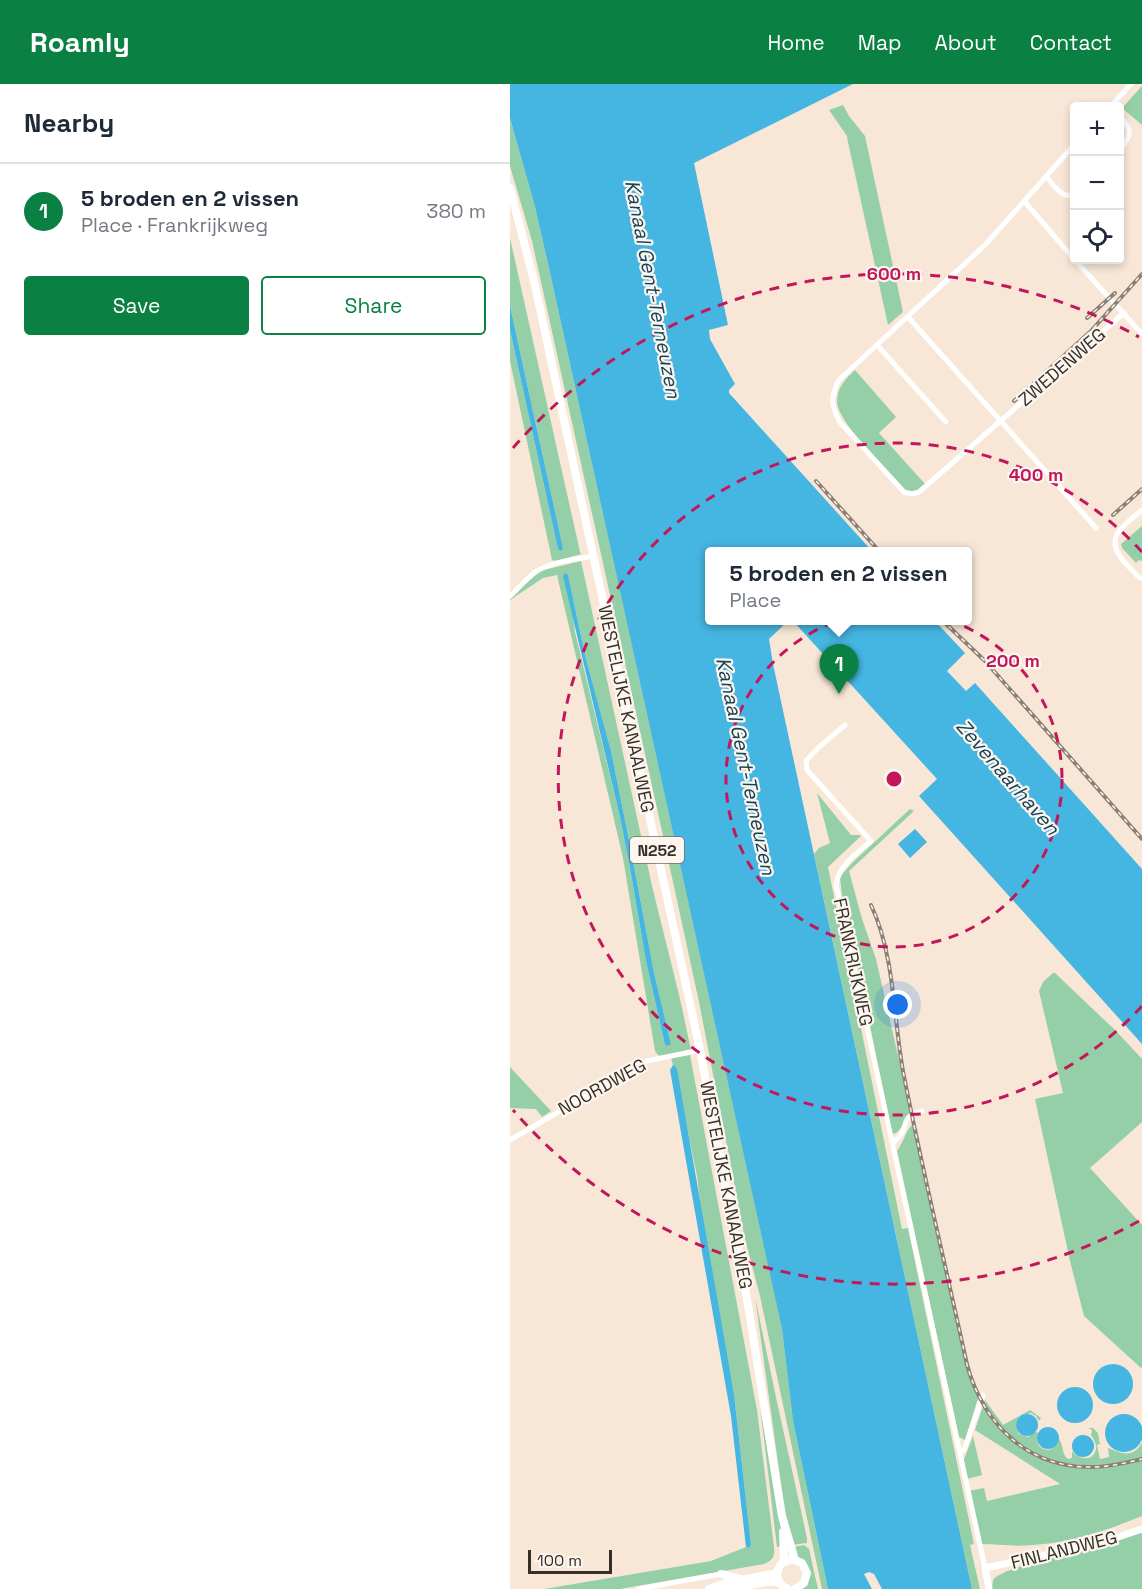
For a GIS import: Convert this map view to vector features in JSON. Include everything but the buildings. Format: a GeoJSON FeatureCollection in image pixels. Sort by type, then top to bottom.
{"type":"FeatureCollection","features":[{"type":"Feature","properties":{"kind":"main road","name":"WESTELIJKE KANAALWEG"},"geometry":{"type":"LineString","coordinates":[[510,188],[534,281],[700,1050],[748,1305],[782,1516],[784,1561]]}},
{"type":"Feature","properties":{"kind":"main road","name":"WESTELIJKE KANAALWEG"},"geometry":{"type":"LineString","coordinates":[[782,1516],[795,1560]]}},
{"type":"Feature","properties":{"kind":"main road"},"geometry":{"type":"LineString","coordinates":[[788,1589],[779,1582],[777,1573],[784,1561],[795,1560]]}},
{"type":"Feature","properties":{"kind":"main road","name":"N252"},"geometry":{"type":"LineString","coordinates":[[795,1560],[802,1563],[807,1573],[804,1583],[797,1589]]}},
{"type":"Feature","properties":{"kind":"main road"},"geometry":{"type":"LineString","coordinates":[[710,1589],[726,1583],[743,1585],[777,1573]]}},
{"type":"Feature","properties":{"kind":"main road"},"geometry":{"type":"LineString","coordinates":[[720,1574],[743,1585]]}},
{"type":"Feature","properties":{"kind":"main road"},"geometry":{"type":"LineString","coordinates":[[726,1589],[779,1582]]}},
{"type":"Feature","properties":{"kind":"street"},"geometry":{"type":"LineString","coordinates":[[1114,102],[1131,84]]}},
{"type":"Feature","properties":{"kind":"street"},"geometry":{"type":"LineString","coordinates":[[1124,121],[1129,132],[1128,140],[1124,144]]}},
{"type":"Feature","properties":{"kind":"street"},"geometry":{"type":"LineString","coordinates":[[946,422],[877,345],[986,244],[1070,149]]}},
{"type":"Feature","properties":{"kind":"street"},"geometry":{"type":"LineString","coordinates":[[1046,176],[1060,193],[1070,196]]}},
{"type":"Feature","properties":{"kind":"street"},"geometry":{"type":"LineString","coordinates":[[1023,201],[1070,253]]}},
{"type":"Feature","properties":{"kind":"street"},"geometry":{"type":"LineString","coordinates":[[1080,264],[1142,334]]}},
{"type":"Feature","properties":{"kind":"street","name":"ZWEDENWEG"},"geometry":{"type":"LineString","coordinates":[[877,345],[839,380],[833,390],[833,409],[839,421],[904,492],[912,494],[919,492],[1124,313]]}},
{"type":"Feature","properties":{"kind":"street"},"geometry":{"type":"LineString","coordinates":[[908,317],[1096,528]]}},
{"type":"Feature","properties":{"kind":"street"},"geometry":{"type":"LineString","coordinates":[[1140,578],[1116,550],[1114,541],[1118,532],[1142,510]]}},
{"type":"Feature","properties":{"kind":"street"},"geometry":{"type":"LineString","coordinates":[[510,596],[540,569],[593,556]]}},
{"type":"Feature","properties":{"kind":"street","name":"FRANKRIJKWEG"},"geometry":{"type":"LineString","coordinates":[[845,725],[817,748],[806,761],[807,770],[870,841],[843,867],[837,876],[837,885],[985,1568]]}},
{"type":"Feature","properties":{"kind":"street","name":"NOORDWEG"},"geometry":{"type":"LineString","coordinates":[[510,1140],[647,1061],[700,1050]]}},
{"type":"Feature","properties":{"kind":"street"},"geometry":{"type":"LineString","coordinates":[[893,1143],[902,1134],[908,1118],[922,1111]]}},
{"type":"Feature","properties":{"kind":"street"},"geometry":{"type":"LineString","coordinates":[[960,1452],[964,1450],[968,1441],[983,1395]]}},
{"type":"Feature","properties":{"kind":"street","name":"FINLANDWEG"},"geometry":{"type":"LineString","coordinates":[[985,1568],[1101,1543],[1142,1529]]}},
{"type":"Feature","properties":{"kind":"street"},"geometry":{"type":"LineString","coordinates":[[985,1568],[989,1589]]}},
{"type":"Feature","properties":{"kind":"street"},"geometry":{"type":"LineString","coordinates":[[638,1589],[720,1574]]}},
{"type":"Feature","properties":{"kind":"green space"},"geometry":{"type":"Polygon","coordinates":[[[1142,86],[1142,125],[1124,110],[1124,106],[1142,86]]]}},
{"type":"Feature","properties":{"kind":"green space"},"geometry":{"type":"Polygon","coordinates":[[[843,105],[865,136],[903,312],[888,325],[847,136],[829,110],[843,105]]]}},
{"type":"Feature","properties":{"kind":"green space"},"geometry":{"type":"Polygon","coordinates":[[[510,118],[535,207],[549,268],[775,1296],[782,1329],[793,1421],[828,1589],[822,1589],[760,1296],[745,1239],[699,1002],[660,822],[532,241],[510,166],[510,118]]]}},
{"type":"Feature","properties":{"kind":"green space"},"geometry":{"type":"Polygon","coordinates":[[[510,238],[581,554],[556,561],[552,560],[510,361],[510,330],[558,549],[563,548],[510,306],[510,238]]]}},
{"type":"Feature","properties":{"kind":"green space"},"geometry":{"type":"Polygon","coordinates":[[[855,370],[896,417],[879,433],[926,485],[919,491],[907,492],[855,435],[840,411],[837,402],[838,392],[855,370]]]}},
{"type":"Feature","properties":{"kind":"green space"},"geometry":{"type":"Polygon","coordinates":[[[1142,526],[1142,561],[1139,560],[1136,563],[1121,544],[1142,526]]]}},
{"type":"Feature","properties":{"kind":"green space"},"geometry":{"type":"Polygon","coordinates":[[[581,561],[652,886],[691,1050],[661,1056],[655,1051],[623,858],[557,575],[543,578],[510,600],[540,571],[581,561]],[[568,575],[575,632],[620,817],[646,961],[665,1045],[668,1046],[671,1044],[654,973],[611,751],[585,655],[568,575]]]}},
{"type":"Feature","properties":{"kind":"green space"},"geometry":{"type":"Polygon","coordinates":[[[817,793],[851,835],[861,836],[828,867],[902,1229],[908,1228],[974,1544],[970,1545],[980,1589],[972,1589],[814,854],[819,848],[830,843],[817,793]]]}},
{"type":"Feature","properties":{"kind":"green space"},"geometry":{"type":"Polygon","coordinates":[[[910,809],[914,811],[849,871],[876,959],[911,1113],[894,1134],[840,878],[853,862],[910,809]]]}},
{"type":"Feature","properties":{"kind":"green space"},"geometry":{"type":"Polygon","coordinates":[[[1053,973],[1117,1032],[1142,1059],[1142,1122],[1090,1168],[1142,1225],[1141,1368],[1084,1316],[1070,1261],[1035,1099],[1063,1093],[1039,991],[1043,982],[1053,973]]]}},
{"type":"Feature","properties":{"kind":"green space"},"geometry":{"type":"Polygon","coordinates":[[[690,1055],[757,1410],[774,1556],[764,1564],[620,1589],[544,1589],[711,1561],[746,1547],[749,1548],[751,1545],[734,1394],[703,1226],[697,1176],[671,1058],[690,1055]]]}},
{"type":"Feature","properties":{"kind":"green space"},"geometry":{"type":"Polygon","coordinates":[[[510,1067],[551,1111],[542,1117],[536,1109],[510,1108],[510,1067]]]}},
{"type":"Feature","properties":{"kind":"green space"},"geometry":{"type":"Polygon","coordinates":[[[913,1124],[951,1292],[979,1395],[965,1440],[959,1437],[897,1151],[913,1124]]]}},
{"type":"Feature","properties":{"kind":"green space"},"geometry":{"type":"Polygon","coordinates":[[[755,1297],[807,1543],[792,1545],[785,1513],[755,1297]]]}},
{"type":"Feature","properties":{"kind":"green space"},"geometry":{"type":"Polygon","coordinates":[[[985,1400],[1003,1425],[1030,1410],[1041,1418],[1039,1421],[1031,1413],[1020,1416],[1016,1425],[1019,1434],[1028,1437],[1038,1433],[1038,1444],[1044,1450],[1053,1448],[1059,1439],[1064,1455],[1068,1459],[1072,1458],[1072,1451],[1085,1458],[1089,1458],[1094,1453],[1096,1445],[1091,1435],[1092,1430],[1088,1428],[1093,1428],[1098,1433],[1100,1444],[1097,1445],[1100,1459],[1109,1457],[1108,1448],[1122,1453],[1131,1453],[1142,1443],[1142,1458],[1089,1465],[1057,1461],[1026,1447],[1010,1435],[986,1408],[997,1425],[1009,1437],[1043,1458],[1082,1467],[1113,1466],[1142,1460],[1142,1516],[1103,1531],[1061,1542],[1027,1546],[981,1544],[969,1491],[984,1488],[987,1501],[1060,1484],[975,1430],[985,1400]]]}},
{"type":"Feature","properties":{"kind":"green space"},"geometry":{"type":"Polygon","coordinates":[[[760,1406],[781,1529],[783,1546],[777,1547],[760,1406]]]}},
{"type":"Feature","properties":{"kind":"green space"},"geometry":{"type":"Polygon","coordinates":[[[973,1436],[982,1475],[967,1479],[963,1462],[973,1436]]]}},
{"type":"Feature","properties":{"kind":"green space"},"geometry":{"type":"Polygon","coordinates":[[[1142,1531],[1142,1589],[992,1589],[993,1580],[1009,1571],[1142,1531]]]}},
{"type":"Feature","properties":{"kind":"green space"},"geometry":{"type":"Polygon","coordinates":[[[804,1545],[809,1549],[818,1589],[802,1589],[807,1583],[793,1547],[804,1545]]]}},
{"type":"Feature","properties":{"kind":"water","name":"Kanaal Gent-Terneuzen"},"geometry":{"type":"Polygon","coordinates":[[[510,84],[853,84],[694,163],[728,325],[709,330],[710,339],[735,384],[729,393],[868,547],[705,547],[705,625],[784,625],[769,639],[773,664],[972,1589],[882,1589],[874,1574],[869,1572],[864,1574],[872,1589],[828,1589],[793,1421],[782,1329],[549,268],[535,207],[510,118],[510,84]]]}},
{"type":"Feature","properties":{"kind":"water"},"geometry":{"type":"Polygon","coordinates":[[[510,306],[563,548],[561,551],[558,549],[510,330],[510,306]]]}},
{"type":"Feature","properties":{"kind":"water"},"geometry":{"type":"Polygon","coordinates":[[[565,573],[568,575],[585,655],[611,751],[654,973],[671,1044],[668,1046],[665,1045],[646,961],[620,817],[563,576],[565,573]]]}},
{"type":"Feature","properties":{"kind":"water","name":"Zevenaarhaven"},"geometry":{"type":"Polygon","coordinates":[[[797,625],[939,625],[965,653],[947,671],[966,691],[975,683],[1142,869],[1142,1044],[919,796],[937,779],[797,625]]]}},
{"type":"Feature","properties":{"kind":"water"},"geometry":{"type":"Polygon","coordinates":[[[915,829],[927,842],[910,858],[898,844],[915,829]]]}},
{"type":"Feature","properties":{"kind":"water"},"geometry":{"type":"Polygon","coordinates":[[[673,1065],[677,1069],[734,1394],[751,1545],[749,1548],[746,1547],[731,1416],[670,1070],[673,1065]]]}},
{"type":"Feature","properties":{"kind":"water"},"geometry":{"type":"Polygon","coordinates":[[[1113,1364],[1127,1370],[1133,1384],[1127,1398],[1113,1404],[1099,1398],[1093,1384],[1099,1370],[1113,1364]]]}},
{"type":"Feature","properties":{"kind":"water"},"geometry":{"type":"Polygon","coordinates":[[[1075,1387],[1088,1392],[1093,1405],[1088,1418],[1075,1423],[1062,1418],[1057,1405],[1062,1392],[1075,1387]]]}},
{"type":"Feature","properties":{"kind":"water"},"geometry":{"type":"Polygon","coordinates":[[[1027,1414],[1035,1417],[1038,1425],[1035,1433],[1027,1436],[1019,1433],[1016,1425],[1019,1417],[1027,1414]]]}},
{"type":"Feature","properties":{"kind":"water"},"geometry":{"type":"Polygon","coordinates":[[[1124,1414],[1138,1419],[1143,1433],[1138,1447],[1124,1452],[1110,1447],[1105,1433],[1110,1419],[1124,1414]]]}},
{"type":"Feature","properties":{"kind":"water"},"geometry":{"type":"Polygon","coordinates":[[[1048,1427],[1056,1430],[1059,1438],[1056,1446],[1048,1449],[1040,1446],[1037,1438],[1040,1430],[1048,1427]]]}},
{"type":"Feature","properties":{"kind":"water"},"geometry":{"type":"Polygon","coordinates":[[[1079,1435],[1087,1435],[1094,1442],[1094,1450],[1087,1457],[1079,1457],[1072,1450],[1072,1442],[1079,1435]]]}},
{"type":"Feature","properties":{"kind":"railway"},"geometry":{"type":"LineString","coordinates":[[1014,401],[1091,331],[1142,274]]}},
{"type":"Feature","properties":{"kind":"railway"},"geometry":{"type":"LineString","coordinates":[[1087,318],[1115,293]]}},
{"type":"Feature","properties":{"kind":"railway"},"geometry":{"type":"LineString","coordinates":[[816,481],[875,547]]}},
{"type":"Feature","properties":{"kind":"railway"},"geometry":{"type":"LineString","coordinates":[[1113,515],[1142,489]]}},
{"type":"Feature","properties":{"kind":"railway"},"geometry":{"type":"LineString","coordinates":[[947,625],[985,661],[1142,839]]}},
{"type":"Feature","properties":{"kind":"railway"},"geometry":{"type":"LineString","coordinates":[[871,905],[885,945],[910,1108],[967,1365],[975,1387],[997,1424],[1012,1439],[1048,1460],[1092,1467],[1111,1466],[1142,1459]]}},
{"type":"Feature","properties":{"kind":"place","name":"5 broden en 2 vissen"},"geometry":{"type":"Point","coordinates":[839,694]}}]}
